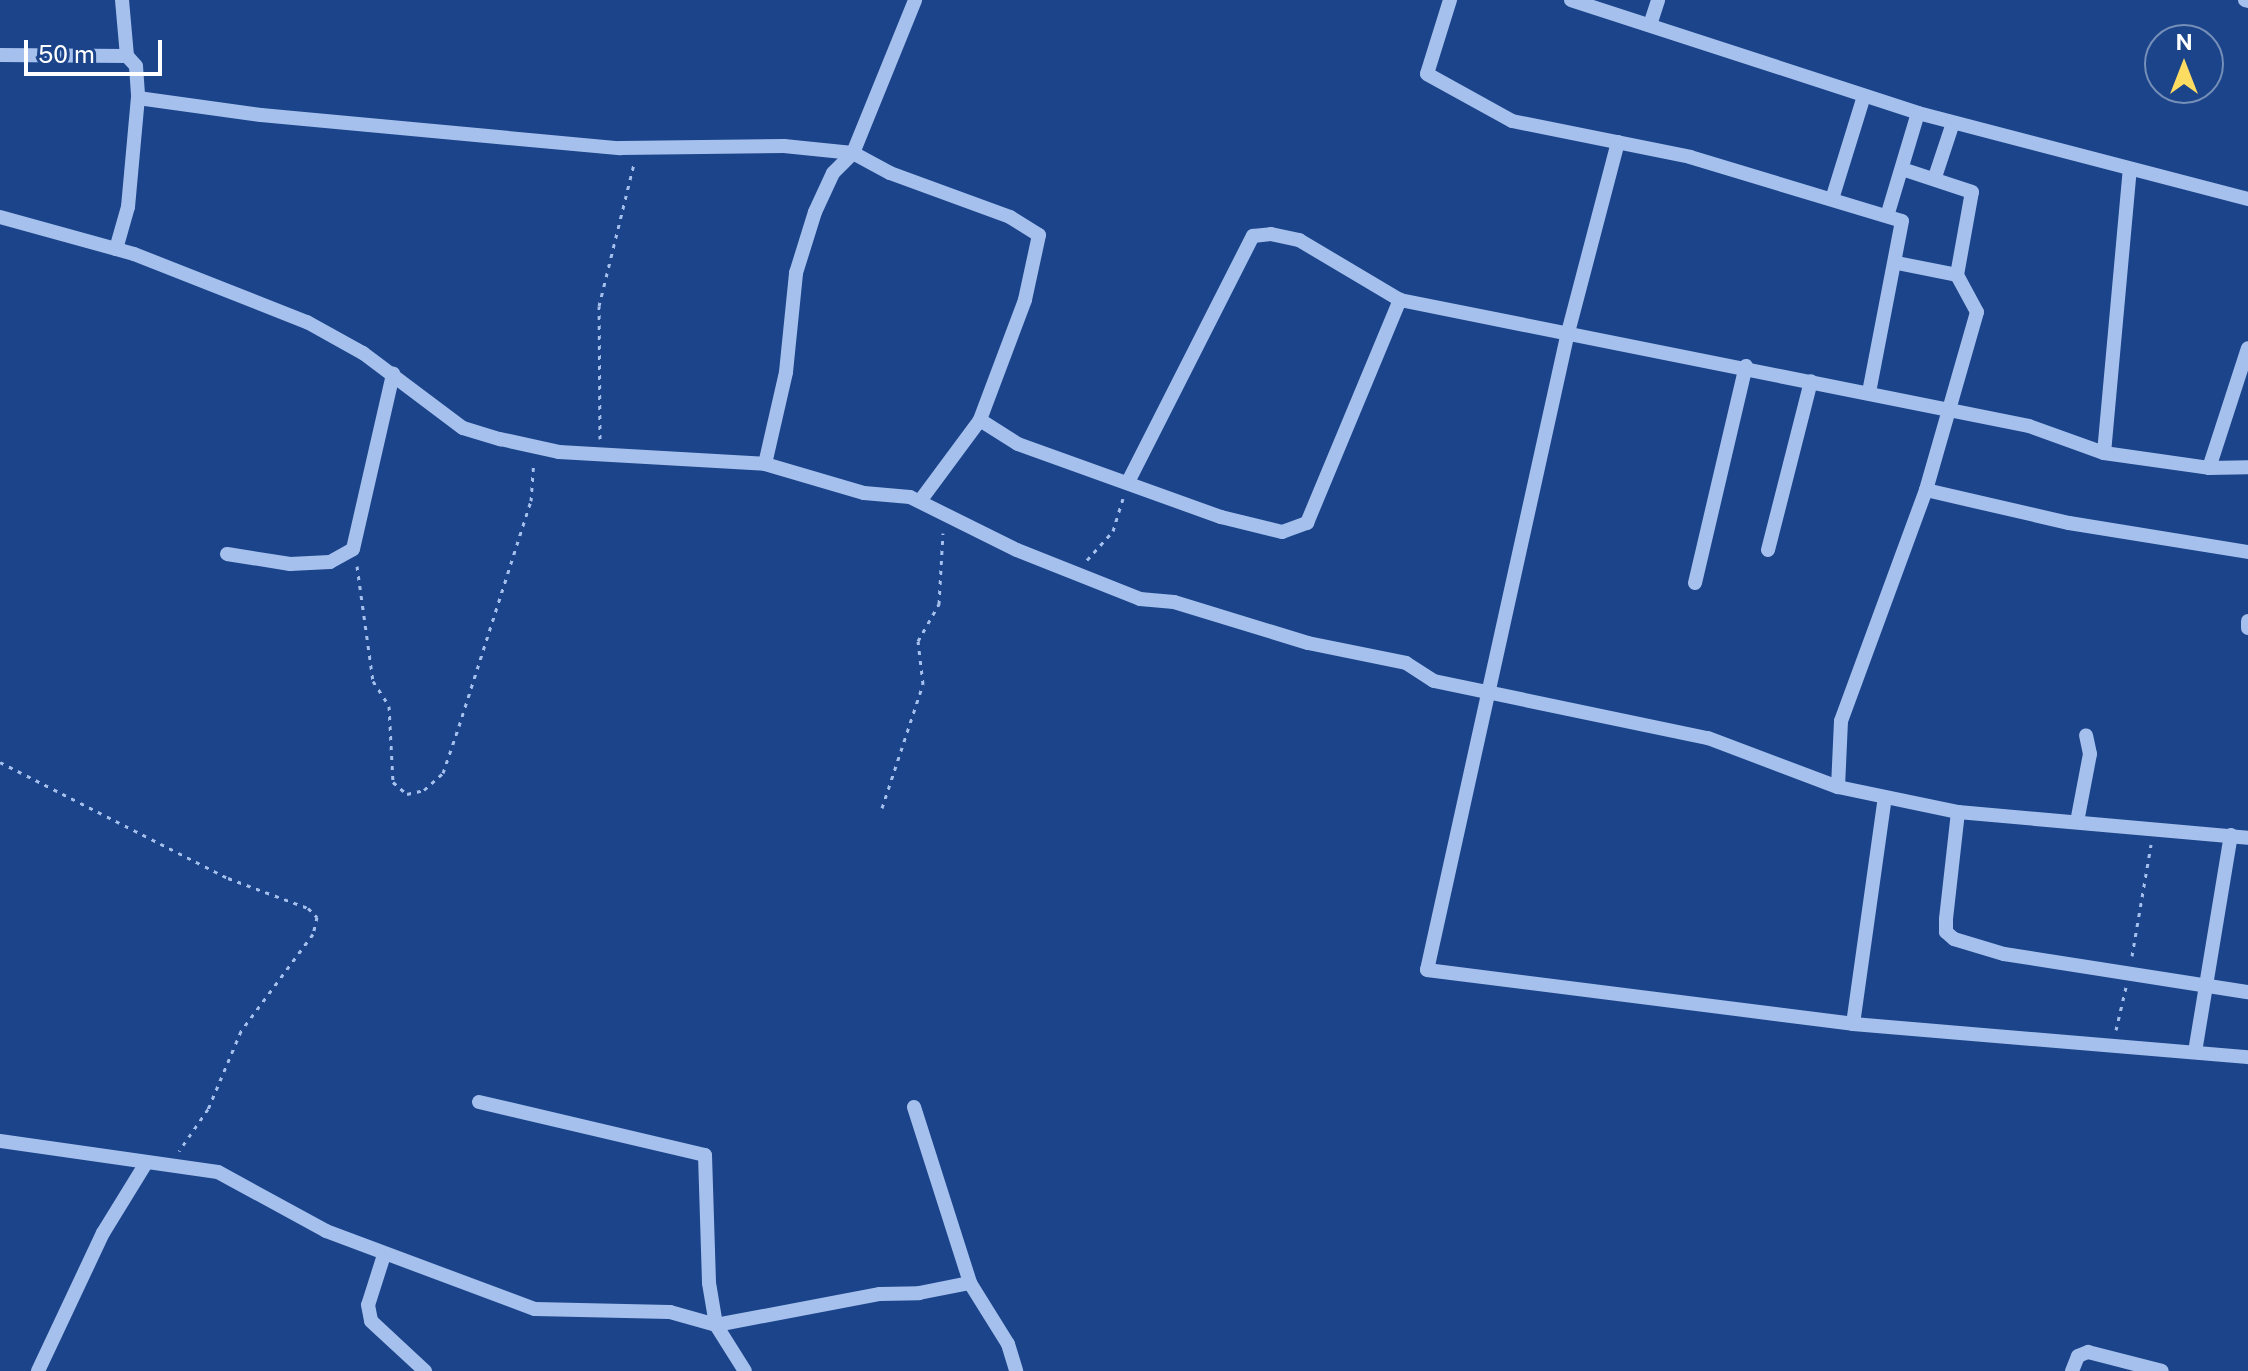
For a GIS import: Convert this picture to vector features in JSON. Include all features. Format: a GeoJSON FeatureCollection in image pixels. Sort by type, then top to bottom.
{"type":"FeatureCollection","features":[{"type":"Feature","properties":{"kind":"street"},"geometry":{"type":"LineString","coordinates":[[116,249],[128,207],[138,98],[136,66],[127,56],[122,0]]}},
{"type":"Feature","properties":{"kind":"street"},"geometry":{"type":"LineString","coordinates":[[765,464],[786,372],[796,273],[833,173],[853,153],[915,0]]}},
{"type":"Feature","properties":{"kind":"street"},"geometry":{"type":"LineString","coordinates":[[1450,0],[1427,68],[1431,79],[1512,121],[1618,142],[1833,196],[1888,213],[1902,221],[1904,229],[1869,393]]}},
{"type":"Feature","properties":{"kind":"street"},"geometry":{"type":"LineString","coordinates":[[1571,0],[1918,113],[2248,199]]}},
{"type":"Feature","properties":{"kind":"street"},"geometry":{"type":"LineString","coordinates":[[1650,25],[1658,0]]}},
{"type":"Feature","properties":{"kind":"street"},"geometry":{"type":"LineString","coordinates":[[0,55],[127,56]]}},
{"type":"Feature","properties":{"kind":"street"},"geometry":{"type":"LineString","coordinates":[[1833,196],[1864,96]]}},
{"type":"Feature","properties":{"kind":"street"},"geometry":{"type":"LineString","coordinates":[[138,98],[261,115],[637,147],[784,146],[853,153],[890,173],[1010,217],[1039,235],[1025,300],[980,420],[920,501]]}},
{"type":"Feature","properties":{"kind":"street"},"geometry":{"type":"LineString","coordinates":[[1888,213],[1918,113]]}},
{"type":"Feature","properties":{"kind":"street"},"geometry":{"type":"LineString","coordinates":[[1935,177],[1953,123]]}},
{"type":"Feature","properties":{"kind":"street"},"geometry":{"type":"LineString","coordinates":[[1618,142],[1568,332],[1485,692],[1427,970],[1853,1024],[2248,1057]]}},
{"type":"Feature","properties":{"kind":"street"},"geometry":{"type":"LineString","coordinates":[[1838,787],[1841,721],[1926,490],[1977,312],[1957,275],[1972,192],[1935,177],[1902,169]]}},
{"type":"Feature","properties":{"kind":"street"},"geometry":{"type":"LineString","coordinates":[[2104,453],[2130,169]]}},
{"type":"Feature","properties":{"kind":"street"},"geometry":{"type":"LineString","coordinates":[[0,217],[116,249],[307,322],[393,374],[463,428],[536,447],[765,464],[864,493],[920,501],[1073,575],[1140,599],[1174,602],[1308,643],[1406,663],[1434,681],[1708,738],[1838,787],[1958,812],[2248,838]]}},
{"type":"Feature","properties":{"kind":"street"},"geometry":{"type":"LineString","coordinates":[[1128,482],[1253,236],[1299,240],[1400,300],[1746,366],[2029,426],[2104,453],[2209,468],[2248,467]]}},
{"type":"Feature","properties":{"kind":"street"},"geometry":{"type":"LineString","coordinates":[[1897,263],[1957,275]]}},
{"type":"Feature","properties":{"kind":"street"},"geometry":{"type":"LineString","coordinates":[[980,420],[1018,444],[1221,517],[1282,532],[1307,523],[1400,300]]}},
{"type":"Feature","properties":{"kind":"street"},"geometry":{"type":"LineString","coordinates":[[2209,468],[2248,348]]}},
{"type":"Feature","properties":{"kind":"street"},"geometry":{"type":"LineString","coordinates":[[1695,583],[1746,366]]}},
{"type":"Feature","properties":{"kind":"street"},"geometry":{"type":"LineString","coordinates":[[227,554],[303,563],[330,562],[353,549],[393,374]]}},
{"type":"Feature","properties":{"kind":"street"},"geometry":{"type":"LineString","coordinates":[[1768,550],[1811,381]]}},
{"type":"Feature","properties":{"kind":"street"},"geometry":{"type":"LineString","coordinates":[[1926,490],[2069,523],[2248,552]]}},
{"type":"Feature","properties":{"kind":"street"},"geometry":{"type":"LineString","coordinates":[[2248,621],[2248,628]]}},
{"type":"Feature","properties":{"kind":"street"},"geometry":{"type":"LineString","coordinates":[[2077,822],[2090,754],[2086,735]]}},
{"type":"Feature","properties":{"kind":"street"},"geometry":{"type":"LineString","coordinates":[[1853,1024],[1885,797]]}},
{"type":"Feature","properties":{"kind":"street"},"geometry":{"type":"LineString","coordinates":[[1958,812],[1946,932],[1988,951],[2248,992]]}},
{"type":"Feature","properties":{"kind":"street"},"geometry":{"type":"LineString","coordinates":[[2195,1052],[2231,835]]}},
{"type":"Feature","properties":{"kind":"street"},"geometry":{"type":"LineString","coordinates":[[479,1102],[705,1155],[709,1283],[716,1325],[745,1371]]}},
{"type":"Feature","properties":{"kind":"street"},"geometry":{"type":"LineString","coordinates":[[914,1107],[970,1283],[1008,1344],[1016,1371]]}},
{"type":"Feature","properties":{"kind":"street"},"geometry":{"type":"LineString","coordinates":[[0,1141],[218,1172],[267,1203],[384,1255],[535,1309],[670,1312],[716,1325],[880,1294],[919,1293],[970,1283]]}},
{"type":"Feature","properties":{"kind":"street"},"geometry":{"type":"LineString","coordinates":[[38,1371],[103,1233],[146,1163]]}},
{"type":"Feature","properties":{"kind":"street"},"geometry":{"type":"LineString","coordinates":[[384,1255],[368,1305],[371,1321],[425,1371]]}},
{"type":"Feature","properties":{"kind":"street"},"geometry":{"type":"LineString","coordinates":[[2072,1371],[2078,1356],[2088,1352],[2162,1371]]}},
{"type":"Feature","properties":{"kind":"path"},"geometry":{"type":"LineString","coordinates":[[601,454],[599,306],[637,147]]}},
{"type":"Feature","properties":{"kind":"path"},"geometry":{"type":"LineString","coordinates":[[353,549],[373,681],[389,706],[393,782],[407,794],[424,790],[443,773],[459,726],[531,501],[536,447]]}},
{"type":"Feature","properties":{"kind":"path"},"geometry":{"type":"LineString","coordinates":[[1073,575],[1113,531],[1128,482]]}},
{"type":"Feature","properties":{"kind":"path"},"geometry":{"type":"LineString","coordinates":[[882,808],[923,684],[918,641],[939,604],[943,512]]}},
{"type":"Feature","properties":{"kind":"path"},"geometry":{"type":"LineString","coordinates":[[0,762],[228,878],[308,908],[317,917],[313,934],[241,1031],[208,1109],[169,1164]]}},
{"type":"Feature","properties":{"kind":"path"},"geometry":{"type":"LineString","coordinates":[[2112,1046],[2129,974],[2153,828]]}}]}
